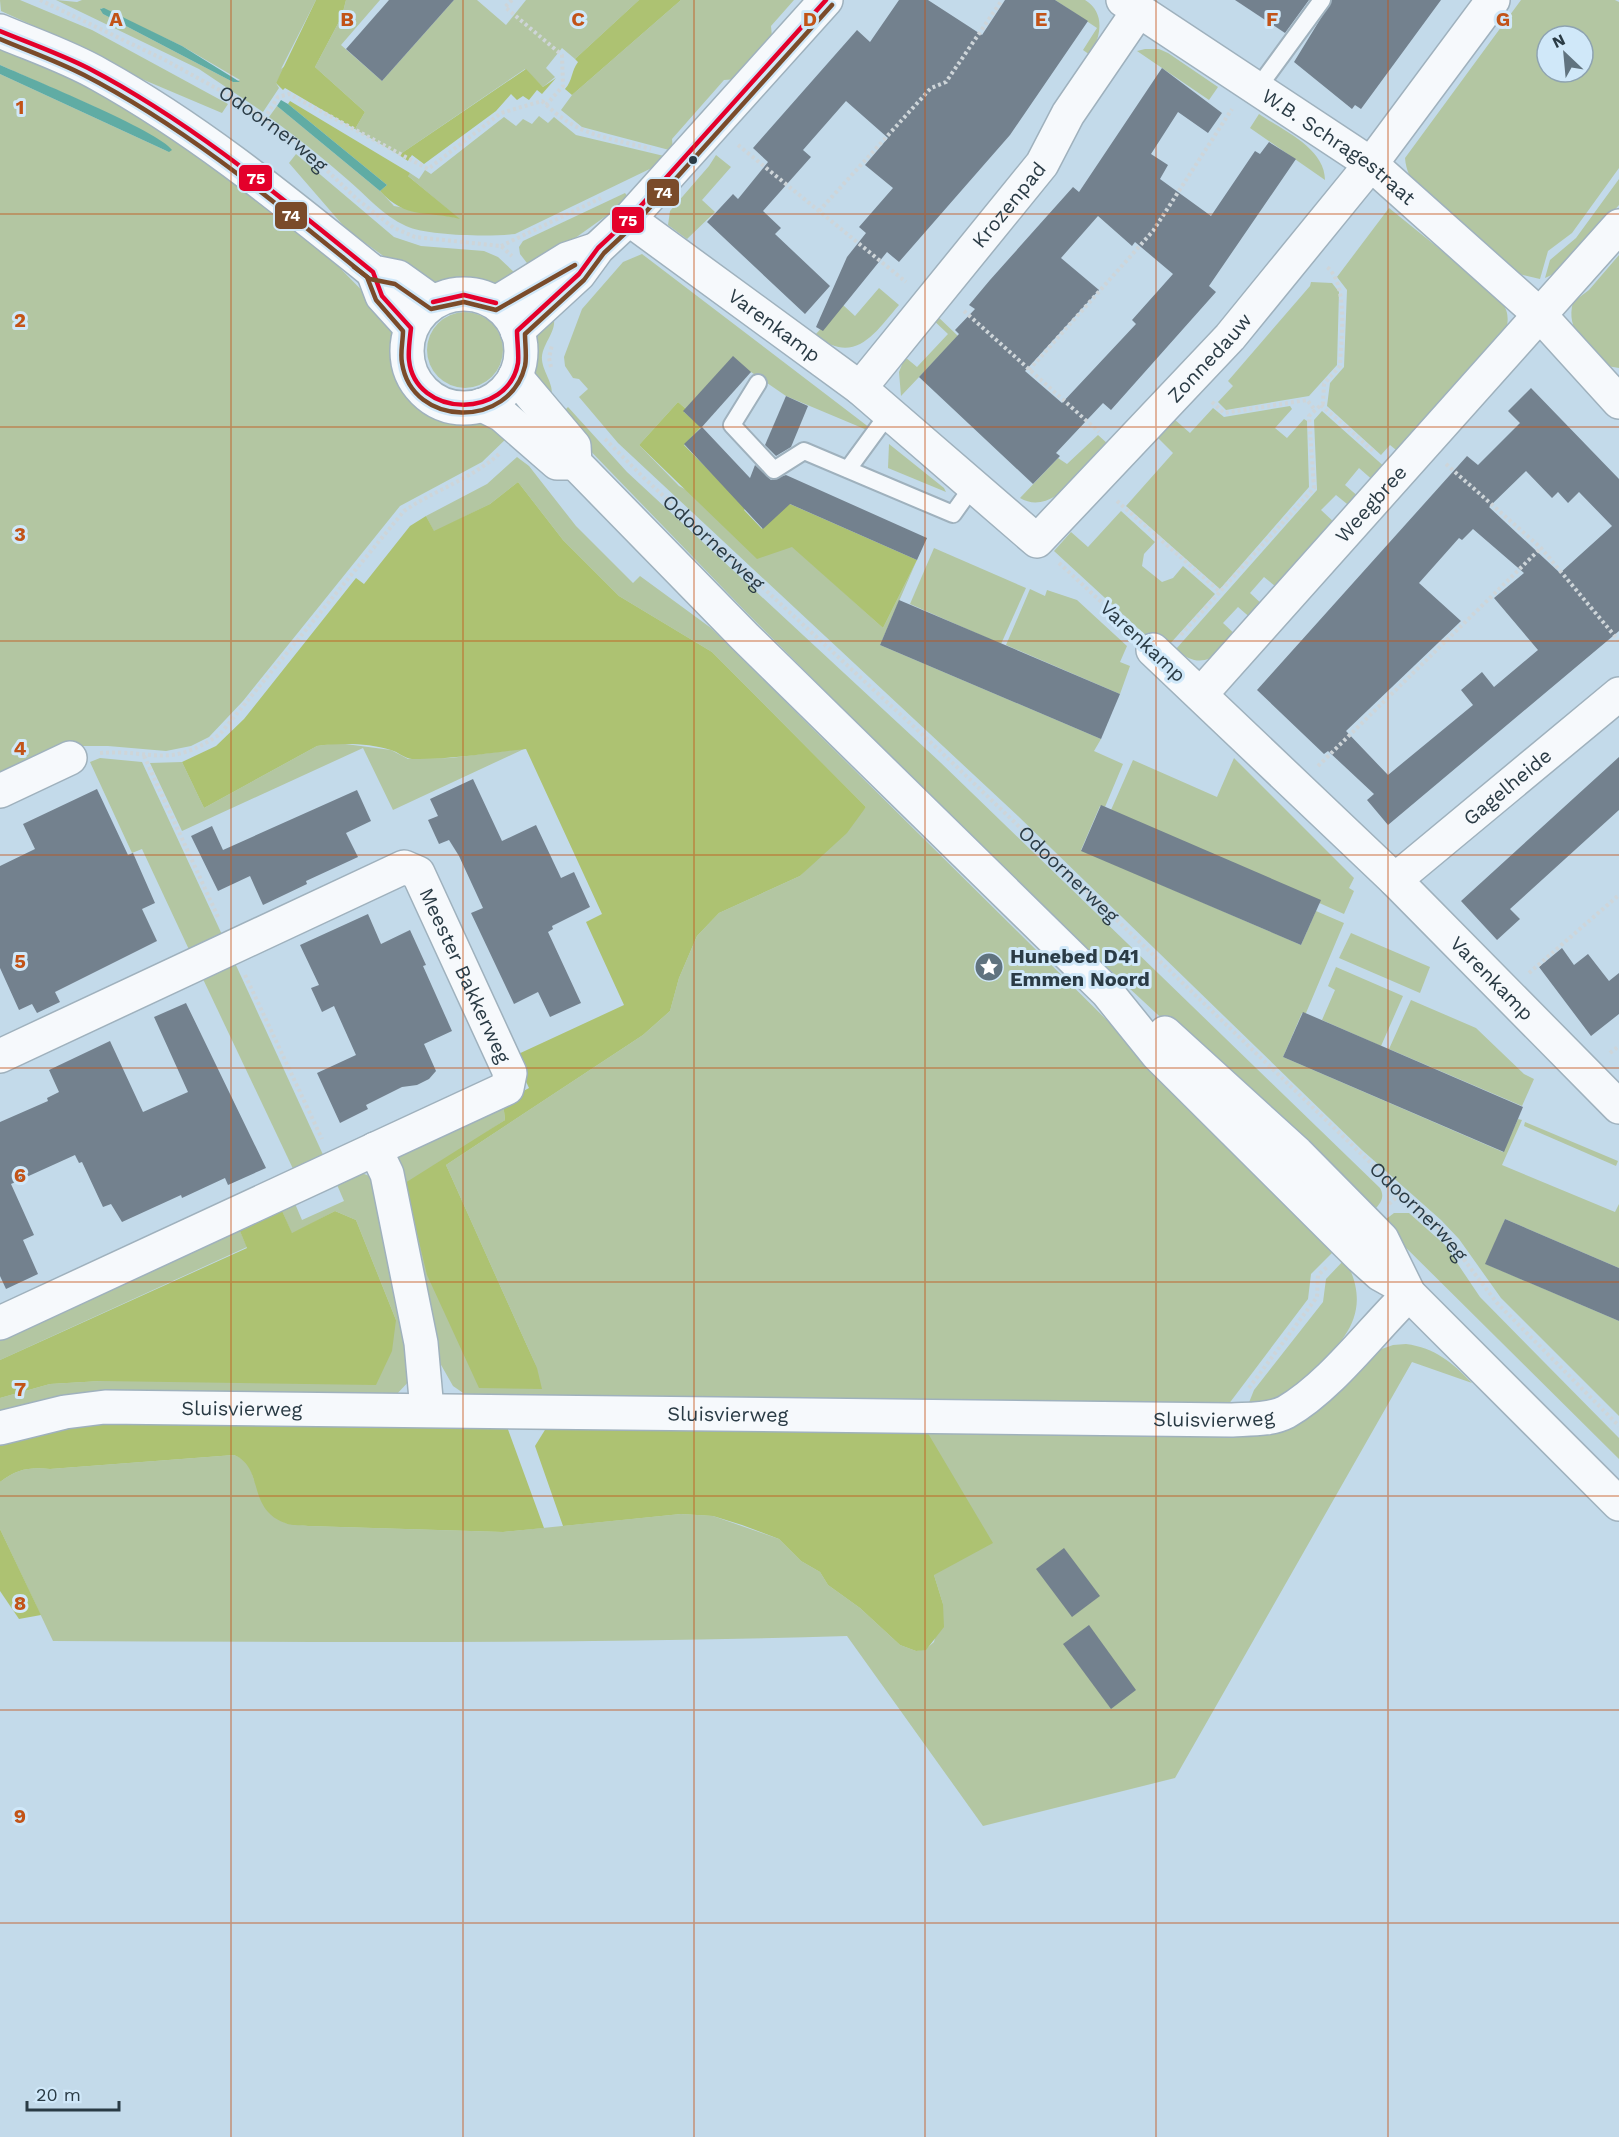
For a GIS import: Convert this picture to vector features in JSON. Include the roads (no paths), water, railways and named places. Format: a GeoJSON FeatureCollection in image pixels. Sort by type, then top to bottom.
{"type":"FeatureCollection","features":[{"type":"Feature","properties":{"kind":"street"},"geometry":{"type":"LineString","coordinates":[[518,332],[579,274],[598,248],[629,219],[826,0]]}},
{"type":"Feature","properties":{"kind":"street","name":"Zonnedauw"},"geometry":{"type":"LineString","coordinates":[[1037,541],[1230,337],[1371,164],[1493,0]]}},
{"type":"Feature","properties":{"kind":"street","name":"W.B. Schragestraat"},"geometry":{"type":"LineString","coordinates":[[1131,5],[1371,164],[1539,314],[1619,402]]}},
{"type":"Feature","properties":{"kind":"street","name":"Krozenpad"},"geometry":{"type":"LineString","coordinates":[[860,388],[1042,164],[1131,5]]}},
{"type":"Feature","properties":{"kind":"street"},"geometry":{"type":"LineString","coordinates":[[0,31],[98,74],[168,115],[245,168],[373,272],[398,277],[433,302]]}},
{"type":"Feature","properties":{"kind":"street","name":"Varenkamp"},"geometry":{"type":"LineString","coordinates":[[629,219],[860,388],[1037,541]]}},
{"type":"Feature","properties":{"kind":"street","name":"Weegbree"},"geometry":{"type":"LineString","coordinates":[[1200,694],[1619,226]]}},
{"type":"Feature","properties":{"kind":"street"},"geometry":{"type":"LineString","coordinates":[[496,303],[567,259],[598,248]]}},
{"type":"Feature","properties":{"kind":"street"},"geometry":{"type":"LineString","coordinates":[[373,272],[382,296],[411,328]]}},
{"type":"Feature","properties":{"kind":"street"},"geometry":{"type":"LineString","coordinates":[[465,293],[481,296],[496,303],[509,315],[518,332],[521,346],[515,376],[495,398],[482,405],[466,408],[450,406],[435,400],[422,390],[412,376],[407,360],[407,344],[411,328],[420,314],[433,302],[465,293]]}},
{"type":"Feature","properties":{"kind":"street","name":"Odoornerweg"},"geometry":{"type":"LineString","coordinates":[[515,376],[574,446],[575,463],[745,637],[1107,992],[1171,1038],[1297,1153],[1358,1235],[1386,1246],[1407,1291],[1619,1504]]}},
{"type":"Feature","properties":{"kind":"street","name":"Odoornerweg"},"geometry":{"type":"LineString","coordinates":[[482,405],[502,415],[557,463],[575,463]]}},
{"type":"Feature","properties":{"kind":"street","name":"Varenkamp"},"geometry":{"type":"LineString","coordinates":[[1156,654],[1395,880],[1619,1107]]}},
{"type":"Feature","properties":{"kind":"street","name":"Gagelheide"},"geometry":{"type":"LineString","coordinates":[[1395,880],[1619,694]]}},
{"type":"Feature","properties":{"kind":"street"},"geometry":{"type":"LineString","coordinates":[[0,791],[70,758]]}},
{"type":"Feature","properties":{"kind":"street","name":"Meester Bakkerweg"},"geometry":{"type":"LineString","coordinates":[[0,1056],[404,867],[418,873],[510,1073],[507,1088],[0,1323]]}},
{"type":"Feature","properties":{"kind":"street"},"geometry":{"type":"LineString","coordinates":[[375,1149],[387,1174],[421,1343],[427,1410]]}},
{"type":"Feature","properties":{"kind":"street","name":"Sluisvierweg"},"geometry":{"type":"LineString","coordinates":[[0,1428],[65,1412],[105,1407],[1261,1419],[1284,1413],[1316,1390],[1407,1291]]}},
{"type":"Feature","properties":{"kind":"lane"},"geometry":{"type":"LineString","coordinates":[[1253,86],[1322,0]]}},
{"type":"Feature","properties":{"kind":"lane"},"geometry":{"type":"LineString","coordinates":[[758,384],[732,425],[774,470],[804,451],[953,514],[973,486]]}},
{"type":"Feature","properties":{"kind":"lane"},"geometry":{"type":"LineString","coordinates":[[848,469],[889,413]]}},
{"type":"Feature","properties":{"kind":"place","name":"Hunebed D41 Emmen Noord"},"geometry":{"type":"Point","coordinates":[989,967]}}]}
